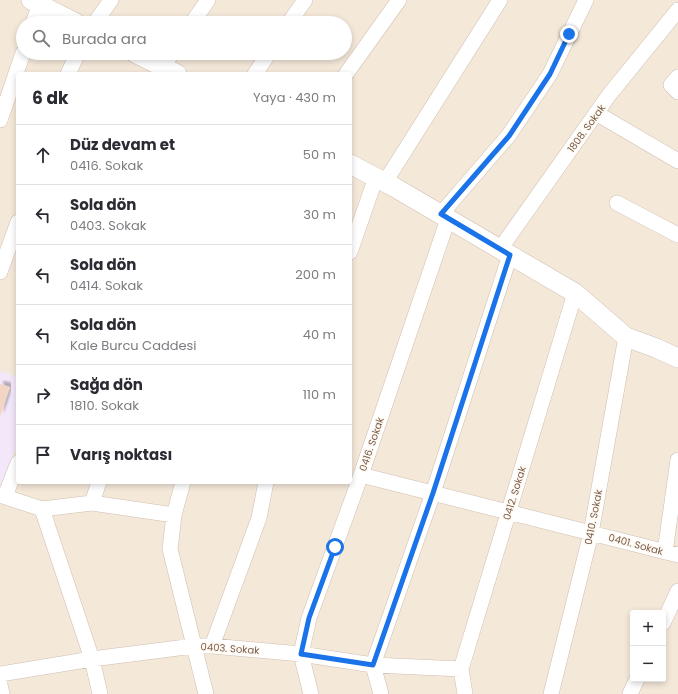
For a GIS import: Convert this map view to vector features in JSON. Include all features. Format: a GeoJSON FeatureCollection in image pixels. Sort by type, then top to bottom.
{"type":"FeatureCollection","features":[{"type":"Feature","properties":{"kind":"street"},"geometry":{"type":"LineString","coordinates":[[100,16],[111,0]]}},
{"type":"Feature","properties":{"kind":"street"},"geometry":{"type":"LineString","coordinates":[[197,16],[208,0]]}},
{"type":"Feature","properties":{"kind":"street"},"geometry":{"type":"LineString","coordinates":[[294,16],[305,0]]}},
{"type":"Feature","properties":{"kind":"street"},"geometry":{"type":"LineString","coordinates":[[347,72],[399,0]]}},
{"type":"Feature","properties":{"kind":"street"},"geometry":{"type":"LineString","coordinates":[[352,247],[380,180],[500,0]]}},
{"type":"Feature","properties":{"kind":"street"},"geometry":{"type":"LineString","coordinates":[[34,16],[35,2],[62,16]]}},
{"type":"Feature","properties":{"kind":"street"},"geometry":{"type":"LineString","coordinates":[[444,216],[509,136],[550,74],[580,2]]}},
{"type":"Feature","properties":{"kind":"street","name":"1808. Sokak"},"geometry":{"type":"LineString","coordinates":[[373,665],[433,493],[505,252],[596,113],[678,10]]}},
{"type":"Feature","properties":{"kind":"street"},"geometry":{"type":"LineString","coordinates":[[16,72],[21,60]]}},
{"type":"Feature","properties":{"kind":"street"},"geometry":{"type":"LineString","coordinates":[[69,72],[75,60]]}},
{"type":"Feature","properties":{"kind":"street"},"geometry":{"type":"LineString","coordinates":[[152,60],[168,67]]}},
{"type":"Feature","properties":{"kind":"street"},"geometry":{"type":"LineString","coordinates":[[256,72],[264,60]]}},
{"type":"Feature","properties":{"kind":"street"},"geometry":{"type":"LineString","coordinates":[[0,120],[16,73]]}},
{"type":"Feature","properties":{"kind":"street"},"geometry":{"type":"LineString","coordinates":[[678,77],[671,86],[678,92]]}},
{"type":"Feature","properties":{"kind":"street"},"geometry":{"type":"LineString","coordinates":[[596,113],[678,161]]}},
{"type":"Feature","properties":{"kind":"street"},"geometry":{"type":"LineString","coordinates":[[352,165],[444,216],[575,293],[626,337],[678,358]]}},
{"type":"Feature","properties":{"kind":"street"},"geometry":{"type":"LineString","coordinates":[[617,203],[678,235]]}},
{"type":"Feature","properties":{"kind":"street","name":"0416. Sokak"},"geometry":{"type":"LineString","coordinates":[[311,694],[301,654],[309,618],[361,475],[444,216]]}},
{"type":"Feature","properties":{"kind":"street"},"geometry":{"type":"LineString","coordinates":[[0,272],[16,228]]}},
{"type":"Feature","properties":{"kind":"street","name":"0412. Sokak"},"geometry":{"type":"LineString","coordinates":[[465,694],[461,669],[575,293]]}},
{"type":"Feature","properties":{"kind":"street","name":"0410. Sokak"},"geometry":{"type":"LineString","coordinates":[[551,694],[591,532],[626,337]]}},
{"type":"Feature","properties":{"kind":"street"},"geometry":{"type":"LineString","coordinates":[[672,554],[678,460]]}},
{"type":"Feature","properties":{"kind":"street"},"geometry":{"type":"LineString","coordinates":[[16,467],[3,495],[42,509],[92,503],[174,515]]}},
{"type":"Feature","properties":{"kind":"street","name":"0401. Sokak"},"geometry":{"type":"LineString","coordinates":[[361,475],[591,532],[672,554]]}},
{"type":"Feature","properties":{"kind":"street"},"geometry":{"type":"LineString","coordinates":[[92,503],[98,484]]}},
{"type":"Feature","properties":{"kind":"street"},"geometry":{"type":"LineString","coordinates":[[182,484],[174,515],[170,549],[206,694]]}},
{"type":"Feature","properties":{"kind":"street"},"geometry":{"type":"LineString","coordinates":[[212,646],[259,518],[266,484]]}},
{"type":"Feature","properties":{"kind":"street"},"geometry":{"type":"LineString","coordinates":[[42,509],[92,659],[100,694]]}},
{"type":"Feature","properties":{"kind":"street"},"geometry":{"type":"LineString","coordinates":[[666,617],[678,591]]}},
{"type":"Feature","properties":{"kind":"street","name":"0403. Sokak"},"geometry":{"type":"LineString","coordinates":[[0,674],[92,659],[194,646],[212,646],[301,654],[373,665],[461,669]]}},
{"type":"Feature","properties":{"kind":"street"},"geometry":{"type":"LineString","coordinates":[[373,665],[381,694]]}},
{"type":"Feature","properties":{"kind":"street"},"geometry":{"type":"LineString","coordinates":[[630,694],[636,682]]}},
{"type":"Feature","properties":{"kind":"street"},"geometry":{"type":"LineString","coordinates":[[0,685],[2,694]]}},
{"type":"Feature","properties":{"kind":"shaded area"},"geometry":{"type":"Polygon","coordinates":[[[0,0],[678,0],[678,694],[0,694],[0,0]]]}},
{"type":"Feature","properties":{"kind":"shaded area"},"geometry":{"type":"Polygon","coordinates":[[[0,371],[16,376],[16,448],[0,488],[0,371]]]}},
{"type":"Feature","properties":{"kind":"building"},"geometry":{"type":"Polygon","coordinates":[[[0,384],[10,387],[0,417],[0,384]]]}},
{"type":"Feature","properties":{"kind":"route"},"geometry":{"type":"LineString","coordinates":[[335,547],[309,618],[301,654],[373,665],[433,493],[510,255],[441,214],[509,136],[550,74],[569,34]]}}]}
